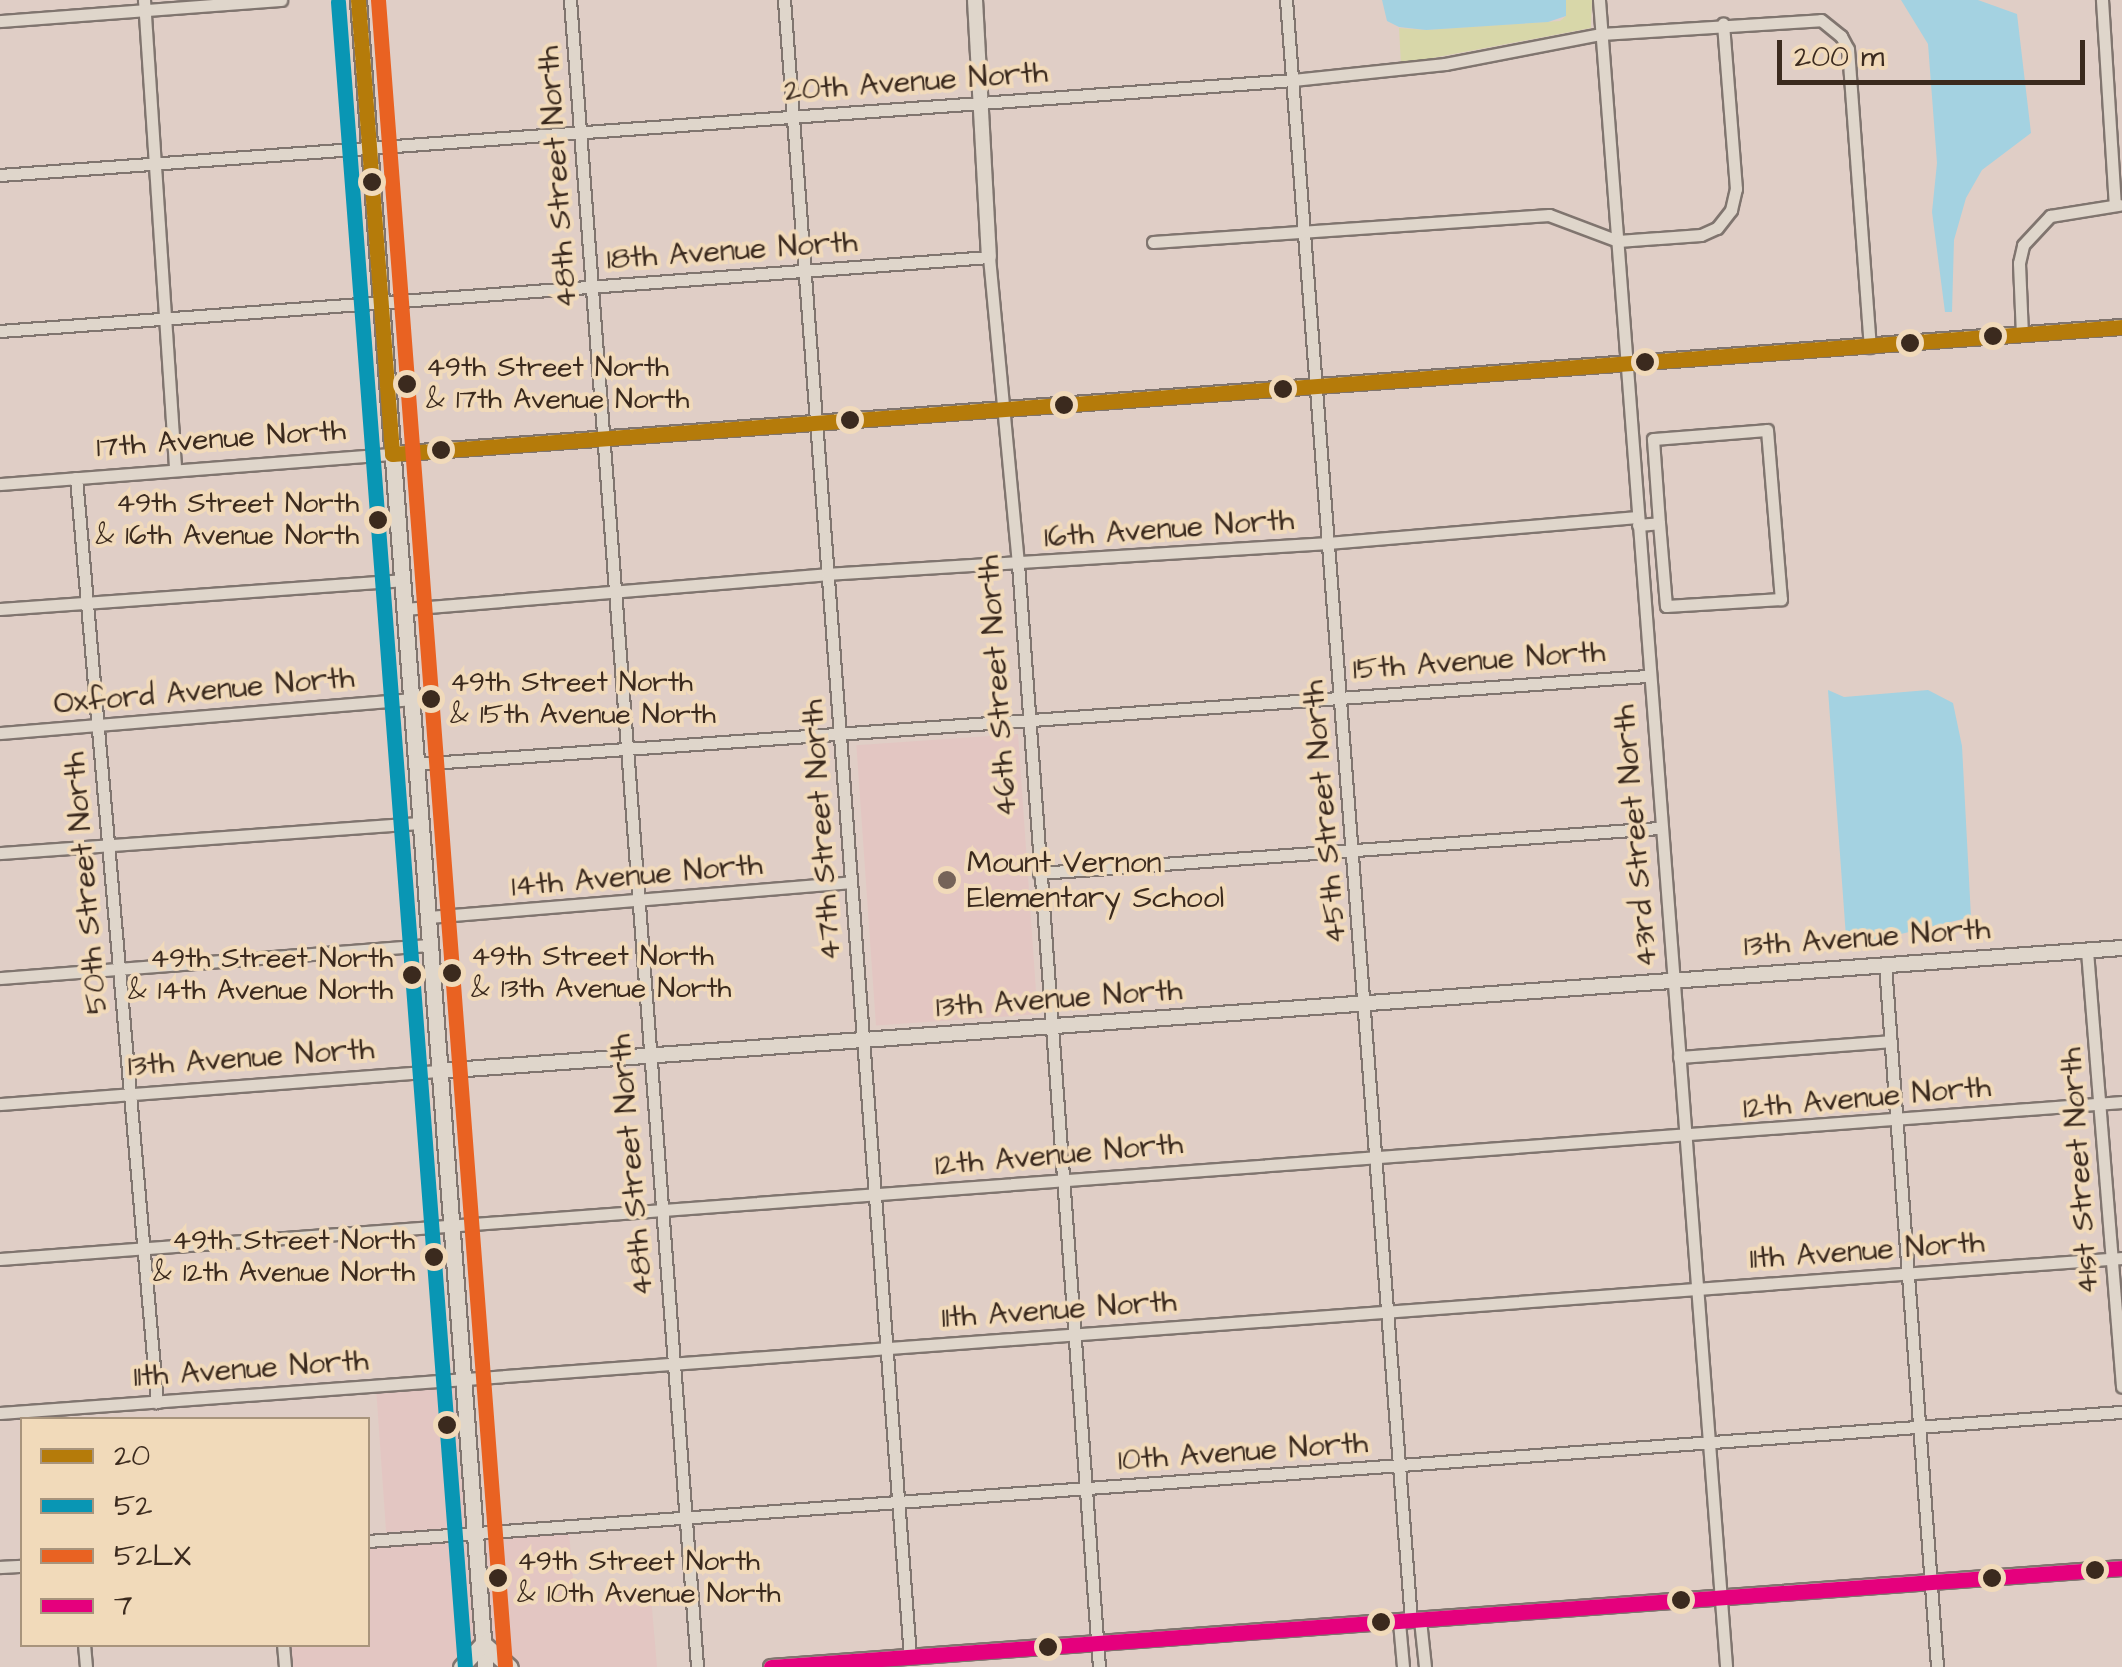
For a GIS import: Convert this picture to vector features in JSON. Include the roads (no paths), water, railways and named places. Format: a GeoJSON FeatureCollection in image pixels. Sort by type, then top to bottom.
{"type":"FeatureCollection","features":[{"type":"Feature","properties":{"kind":"main road"},"geometry":{"type":"LineString","coordinates":[[358,0],[485,1667]]}},
{"type":"Feature","properties":{"kind":"main road"},"geometry":{"type":"LineString","coordinates":[[461,1667],[483,1643]]}},
{"type":"Feature","properties":{"kind":"main road"},"geometry":{"type":"LineString","coordinates":[[483,1643],[510,1667]]}},
{"type":"Feature","properties":{"kind":"street"},"geometry":{"type":"LineString","coordinates":[[0,21],[144,5],[281,0]]}},
{"type":"Feature","properties":{"kind":"street","name":"48th Street North"},"geometry":{"type":"LineString","coordinates":[[570,0],[697,1667]]}},
{"type":"Feature","properties":{"kind":"street","name":"47th Street North"},"geometry":{"type":"LineString","coordinates":[[784,0],[910,1656]]}},
{"type":"Feature","properties":{"kind":"street","name":"46th Street North"},"geometry":{"type":"LineString","coordinates":[[975,0],[989,257],[1018,564],[1099,1667]]}},
{"type":"Feature","properties":{"kind":"street","name":"45th Street North"},"geometry":{"type":"LineString","coordinates":[[1286,0],[1366,1004],[1410,1621],[1424,1667]]}},
{"type":"Feature","properties":{"kind":"street","name":"43rd Street North"},"geometry":{"type":"LineString","coordinates":[[1598,0],[1659,828],[1712,1442],[1726,1667]]}},
{"type":"Feature","properties":{"kind":"street"},"geometry":{"type":"LineString","coordinates":[[2022,335],[2022,245],[2050,216],[2119,205],[2102,0]]}},
{"type":"Feature","properties":{"kind":"street"},"geometry":{"type":"LineString","coordinates":[[144,5],[175,470]]}},
{"type":"Feature","properties":{"kind":"street","name":"20th Avenue North"},"geometry":{"type":"LineString","coordinates":[[0,175],[1293,80],[1445,64],[1601,34],[1806,19],[1832,26],[1848,48],[1870,348]]}},
{"type":"Feature","properties":{"kind":"street"},"geometry":{"type":"LineString","coordinates":[[1153,242],[1549,214],[1618,241],[1701,235],[1718,228],[1731,210],[1736,190],[1723,24]]}},
{"type":"Feature","properties":{"kind":"street","name":"18th Avenue North"},"geometry":{"type":"LineString","coordinates":[[0,331],[989,257]]}},
{"type":"Feature","properties":{"kind":"street","name":"17th Avenue North"},"geometry":{"type":"LineString","coordinates":[[0,484],[2122,328]]}},
{"type":"Feature","properties":{"kind":"street"},"geometry":{"type":"LineString","coordinates":[[1767,430],[1780,599],[1666,606],[1659,524],[1653,438],[1767,430]]}},
{"type":"Feature","properties":{"kind":"street","name":"50th Street North"},"geometry":{"type":"LineString","coordinates":[[76,478],[157,1402]]}},
{"type":"Feature","properties":{"kind":"street","name":"16th Avenue North"},"geometry":{"type":"LineString","coordinates":[[404,610],[827,574],[1638,521],[1659,524]]}},
{"type":"Feature","properties":{"kind":"street"},"geometry":{"type":"LineString","coordinates":[[0,608],[402,580]]}},
{"type":"Feature","properties":{"kind":"street","name":"15th Avenue North"},"geometry":{"type":"LineString","coordinates":[[416,764],[625,746],[1648,676]]}},
{"type":"Feature","properties":{"kind":"street","name":"Oxford Avenue North"},"geometry":{"type":"LineString","coordinates":[[0,733],[411,699]]}},
{"type":"Feature","properties":{"kind":"street"},"geometry":{"type":"LineString","coordinates":[[0,853],[420,823]]}},
{"type":"Feature","properties":{"kind":"street"},"geometry":{"type":"LineString","coordinates":[[1039,873],[1659,828]]}},
{"type":"Feature","properties":{"kind":"street","name":"14th Avenue North"},"geometry":{"type":"LineString","coordinates":[[428,918],[850,882]]}},
{"type":"Feature","properties":{"kind":"street"},"geometry":{"type":"LineString","coordinates":[[0,978],[430,945]]}},
{"type":"Feature","properties":{"kind":"street","name":"13th Avenue North"},"geometry":{"type":"LineString","coordinates":[[0,1104],[2122,948]]}},
{"type":"Feature","properties":{"kind":"street","name":"41st Street North"},"geometry":{"type":"LineString","coordinates":[[2087,951],[2117,1258],[2122,1386]]}},
{"type":"Feature","properties":{"kind":"street"},"geometry":{"type":"LineString","coordinates":[[1884,964],[1937,1667]]}},
{"type":"Feature","properties":{"kind":"street"},"geometry":{"type":"LineString","coordinates":[[1679,1057],[1890,1042]]}},
{"type":"Feature","properties":{"kind":"street","name":"12th Avenue North"},"geometry":{"type":"LineString","coordinates":[[0,1259],[874,1196],[1374,1155],[1686,1138],[2122,1102]]}},
{"type":"Feature","properties":{"kind":"street","name":"11th Avenue North"},"geometry":{"type":"LineString","coordinates":[[0,1413],[2117,1258]]}},
{"type":"Feature","properties":{"kind":"street","name":"10th Avenue North"},"geometry":{"type":"LineString","coordinates":[[370,1541],[2122,1412]]}},
{"type":"Feature","properties":{"kind":"street"},"geometry":{"type":"LineString","coordinates":[[771,1667],[2122,1568]]}},
{"type":"Feature","properties":{"kind":"street","name":"45th Street North"},"geometry":{"type":"LineString","coordinates":[[1403,1667],[1410,1621]]}},
{"type":"Feature","properties":{"kind":"water"},"geometry":{"type":"Polygon","coordinates":[[[1382,0],[1566,0],[1566,16],[1548,22],[1426,30],[1399,27],[1387,21],[1382,0]]]}},
{"type":"Feature","properties":{"kind":"water"},"geometry":{"type":"Polygon","coordinates":[[[1901,0],[1978,0],[2017,14],[2031,133],[1982,170],[1966,198],[1954,240],[1952,312],[1945,312],[1932,212],[1937,163],[1928,44],[1901,0]]]}},
{"type":"Feature","properties":{"kind":"water"},"geometry":{"type":"Polygon","coordinates":[[[1828,690],[1844,697],[1928,690],[1953,703],[1962,746],[1971,917],[1876,940],[1846,937],[1828,690]]]}},
{"type":"Feature","properties":{"kind":"place","name":"49th Street North & 17th Avenue North"},"geometry":{"type":"Point","coordinates":[407,384]}},
{"type":"Feature","properties":{"kind":"place","name":"49th Street North & 16th Avenue North"},"geometry":{"type":"Point","coordinates":[378,520]}},
{"type":"Feature","properties":{"kind":"place","name":"49th Street North & 15th Avenue North"},"geometry":{"type":"Point","coordinates":[431,699]}},
{"type":"Feature","properties":{"kind":"place","name":"Mount Vernon Elementary School"},"geometry":{"type":"Point","coordinates":[947,880]}},
{"type":"Feature","properties":{"kind":"place","name":"49th Street North & 13th Avenue North"},"geometry":{"type":"Point","coordinates":[452,973]}},
{"type":"Feature","properties":{"kind":"place","name":"49th Street North & 14th Avenue North"},"geometry":{"type":"Point","coordinates":[412,975]}},
{"type":"Feature","properties":{"kind":"place","name":"49th Street North & 12th Avenue North"},"geometry":{"type":"Point","coordinates":[434,1257]}},
{"type":"Feature","properties":{"kind":"place","name":"49th Street North & 10th Avenue North"},"geometry":{"type":"Point","coordinates":[498,1578]}}]}
